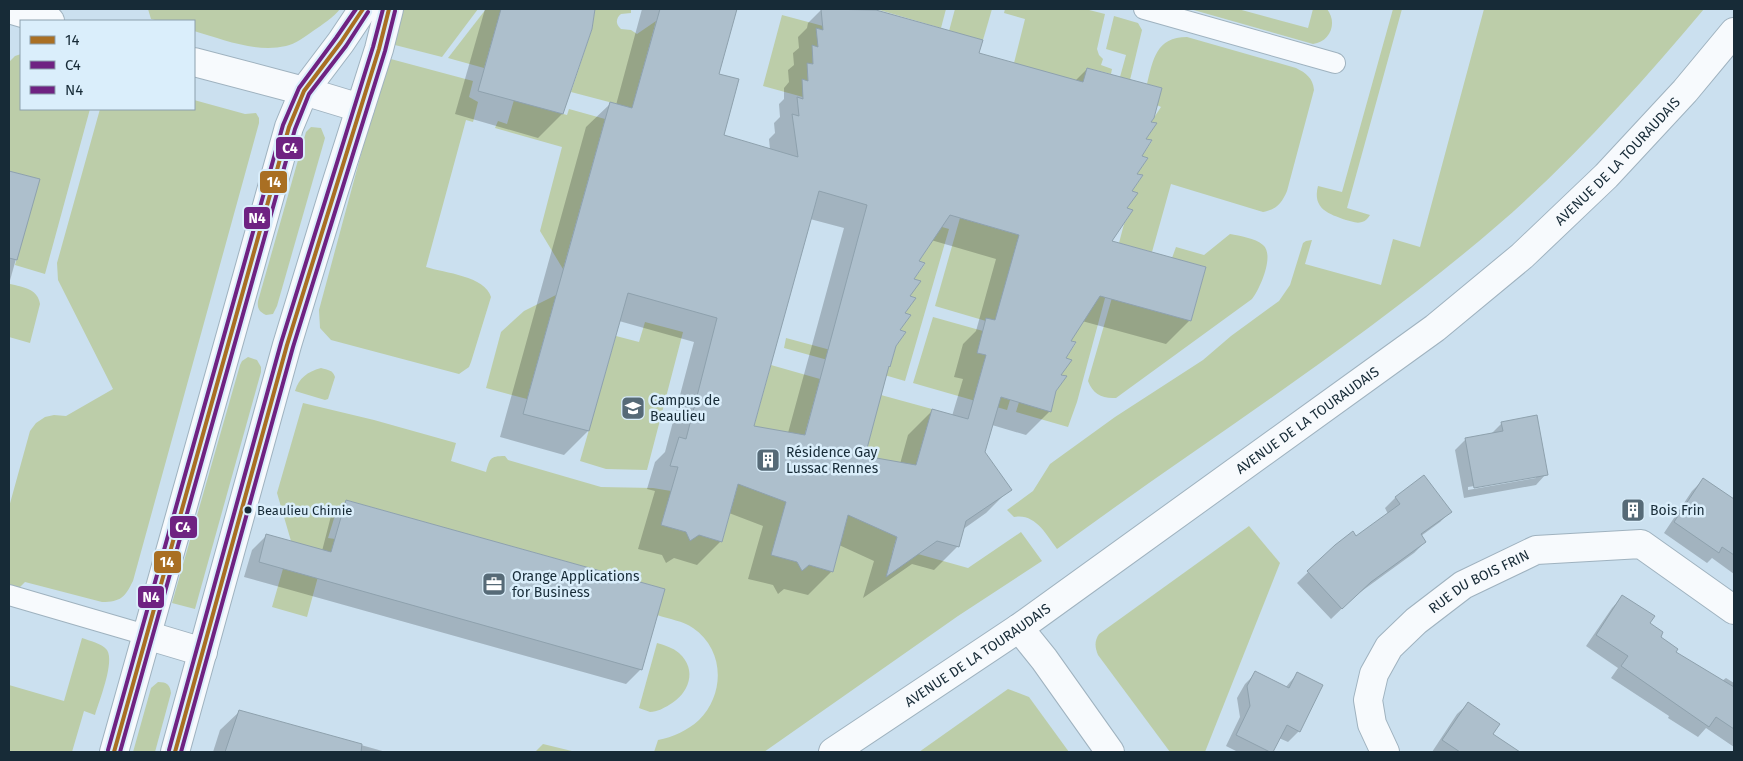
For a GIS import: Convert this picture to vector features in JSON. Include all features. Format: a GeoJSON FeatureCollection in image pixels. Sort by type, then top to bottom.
{"type":"FeatureCollection","features":[{"type":"Feature","properties":{"kind":"street"},"geometry":{"type":"LineString","coordinates":[[9,9],[47,20]]}},
{"type":"Feature","properties":{"kind":"street"},"geometry":{"type":"LineString","coordinates":[[114,752],[289,127],[304,91],[363,9]]}},
{"type":"Feature","properties":{"kind":"street"},"geometry":{"type":"LineString","coordinates":[[175,752],[287,345],[379,49],[389,9]]}},
{"type":"Feature","properties":{"kind":"street","name":"AVENUE DE LA TOURAUDAIS"},"geometry":{"type":"LineString","coordinates":[[833,752],[1019,628],[1434,328],[1522,256],[1606,176],[1685,91],[1734,32]]}},
{"type":"Feature","properties":{"kind":"street"},"geometry":{"type":"LineString","coordinates":[[195,62],[360,108]]}},
{"type":"Feature","properties":{"kind":"street","name":"RUE DU BOIS FRIN"},"geometry":{"type":"LineString","coordinates":[[1385,752],[1372,724],[1368,700],[1374,674],[1389,647],[1416,621],[1464,585],[1536,550],[1641,544],[1734,610]]}},
{"type":"Feature","properties":{"kind":"street"},"geometry":{"type":"LineString","coordinates":[[1019,628],[1044,659],[1110,752]]}},
{"type":"Feature","properties":{"kind":"street"},"geometry":{"type":"LineString","coordinates":[[146,634],[203,652]]}},
{"type":"Feature","properties":{"kind":"lane"},"geometry":{"type":"LineString","coordinates":[[1144,9],[1335,63]]}},
{"type":"Feature","properties":{"kind":"lane"},"geometry":{"type":"LineString","coordinates":[[9,595],[146,634]]}},
{"type":"Feature","properties":{"kind":"green space"},"geometry":{"type":"Polygon","coordinates":[[[148,9],[340,9],[328,21],[307,36],[286,46],[274,48],[239,44],[195,31],[195,20],[151,19],[148,9]]]}},
{"type":"Feature","properties":{"kind":"green space"},"geometry":{"type":"Polygon","coordinates":[[[401,9],[478,9],[442,57],[391,44],[401,9]]]}},
{"type":"Feature","properties":{"kind":"green space"},"geometry":{"type":"Polygon","coordinates":[[[486,9],[501,9],[484,68],[448,58],[486,9]]]}},
{"type":"Feature","properties":{"kind":"green space"},"geometry":{"type":"Polygon","coordinates":[[[595,9],[631,9],[631,13],[619,16],[617,23],[621,29],[631,30],[637,34],[656,21],[632,108],[571,92],[592,29],[595,9]]]}},
{"type":"Feature","properties":{"kind":"green space"},"geometry":{"type":"Polygon","coordinates":[[[876,9],[946,9],[941,28],[876,9]]]}},
{"type":"Feature","properties":{"kind":"green space"},"geometry":{"type":"Polygon","coordinates":[[[955,9],[992,9],[983,40],[949,31],[955,9]]]}},
{"type":"Feature","properties":{"kind":"green space"},"geometry":{"type":"Polygon","coordinates":[[[1005,9],[1085,9],[1105,14],[1097,49],[1103,59],[1101,65],[1112,69],[1111,74],[1087,68],[1045,222],[1014,63],[1025,19],[1004,13],[1005,9]]]}},
{"type":"Feature","properties":{"kind":"green space"},"geometry":{"type":"Polygon","coordinates":[[[1190,9],[1238,9],[1308,28],[1313,9],[1327,9],[1332,20],[1332,26],[1324,40],[1313,44],[1190,9]]]}},
{"type":"Feature","properties":{"kind":"green space"},"geometry":{"type":"Polygon","coordinates":[[[1393,9],[1402,9],[1347,208],[1370,215],[1365,221],[1356,223],[1328,213],[1323,209],[1317,200],[1318,186],[1342,192],[1393,9]]]}},
{"type":"Feature","properties":{"kind":"green space"},"geometry":{"type":"Polygon","coordinates":[[[1484,9],[1704,9],[1606,121],[1554,174],[1499,224],[1446,268],[1337,351],[1057,549],[1034,521],[1028,518],[1014,517],[1007,510],[1033,491],[1050,464],[1115,417],[1203,360],[1231,336],[1279,301],[1290,285],[1303,243],[1306,241],[1312,240],[1305,264],[1381,285],[1393,239],[1420,247],[1484,9]]]}},
{"type":"Feature","properties":{"kind":"green space"},"geometry":{"type":"Polygon","coordinates":[[[782,15],[823,26],[823,30],[817,28],[818,47],[812,46],[813,64],[807,63],[808,81],[803,97],[763,86],[782,15]]]}},
{"type":"Feature","properties":{"kind":"green space"},"geometry":{"type":"Polygon","coordinates":[[[1114,16],[1138,23],[1142,30],[1130,80],[1120,77],[1126,55],[1106,49],[1114,16]]]}},
{"type":"Feature","properties":{"kind":"green space"},"geometry":{"type":"Polygon","coordinates":[[[1187,37],[1296,68],[1308,76],[1314,90],[1287,191],[1278,205],[1272,210],[1263,212],[1171,184],[1152,252],[1119,243],[1124,224],[1133,210],[1127,208],[1137,193],[1132,191],[1143,175],[1137,174],[1148,158],[1142,156],[1152,141],[1146,139],[1156,124],[1151,122],[1161,107],[1157,105],[1162,88],[1147,84],[1151,67],[1162,46],[1177,38],[1187,37]]]}},
{"type":"Feature","properties":{"kind":"green space"},"geometry":{"type":"Polygon","coordinates":[[[20,54],[20,110],[90,110],[45,274],[15,265],[39,179],[9,171],[9,62],[20,54]]]}},
{"type":"Feature","properties":{"kind":"green space"},"geometry":{"type":"Polygon","coordinates":[[[387,58],[473,81],[469,97],[478,102],[473,122],[466,120],[426,267],[473,280],[481,284],[491,297],[469,367],[459,374],[331,340],[320,328],[319,310],[387,58]]]}},
{"type":"Feature","properties":{"kind":"green space"},"geometry":{"type":"Polygon","coordinates":[[[195,100],[245,114],[256,113],[259,123],[133,581],[122,598],[108,602],[25,582],[18,589],[9,585],[9,507],[30,431],[36,423],[45,417],[54,415],[66,416],[113,389],[58,280],[57,263],[100,110],[195,110],[195,100]]]}},
{"type":"Feature","properties":{"kind":"green space"},"geometry":{"type":"Polygon","coordinates":[[[514,100],[567,115],[569,109],[605,119],[563,269],[540,231],[562,147],[495,128],[498,121],[507,124],[514,100]]]}},
{"type":"Feature","properties":{"kind":"green space"},"geometry":{"type":"Polygon","coordinates":[[[311,127],[321,128],[325,138],[277,306],[273,314],[266,315],[259,310],[258,301],[306,132],[311,127]]]}},
{"type":"Feature","properties":{"kind":"green space"},"geometry":{"type":"Polygon","coordinates":[[[960,218],[1019,235],[995,321],[986,321],[935,306],[960,218]]]}},
{"type":"Feature","properties":{"kind":"green space"},"geometry":{"type":"Polygon","coordinates":[[[935,225],[949,229],[905,381],[857,367],[859,358],[890,367],[896,346],[906,332],[900,330],[911,315],[905,313],[916,298],[910,296],[920,281],[914,279],[925,264],[919,261],[929,246],[935,225]]]}},
{"type":"Feature","properties":{"kind":"green space"},"geometry":{"type":"Polygon","coordinates":[[[1230,234],[1256,241],[1263,245],[1266,250],[1267,264],[1265,272],[1259,288],[1252,299],[1116,398],[1106,398],[1095,392],[1088,381],[1122,263],[1137,306],[1191,321],[1206,267],[1172,258],[1176,247],[1204,255],[1230,234]]]}},
{"type":"Feature","properties":{"kind":"green space"},"geometry":{"type":"Polygon","coordinates":[[[1115,261],[1077,402],[1068,427],[1016,412],[1019,402],[1051,411],[1056,391],[1066,377],[1061,375],[1071,360],[1066,358],[1076,343],[1071,341],[1115,261]]]}},
{"type":"Feature","properties":{"kind":"green space"},"geometry":{"type":"Polygon","coordinates":[[[10,284],[33,292],[39,299],[40,304],[30,343],[9,337],[10,284]]]}},
{"type":"Feature","properties":{"kind":"green space"},"geometry":{"type":"Polygon","coordinates":[[[556,295],[527,399],[486,388],[501,332],[524,311],[556,295]]]}},
{"type":"Feature","properties":{"kind":"green space"},"geometry":{"type":"Polygon","coordinates":[[[933,317],[983,331],[977,353],[986,355],[976,390],[1010,400],[1007,410],[913,383],[933,317]]]}},
{"type":"Feature","properties":{"kind":"green space"},"geometry":{"type":"Polygon","coordinates":[[[645,322],[683,332],[647,470],[606,469],[580,461],[616,336],[639,342],[645,322]]]}},
{"type":"Feature","properties":{"kind":"green space"},"geometry":{"type":"Polygon","coordinates":[[[786,338],[849,355],[846,365],[784,348],[786,338]]]}},
{"type":"Feature","properties":{"kind":"green space"},"geometry":{"type":"Polygon","coordinates":[[[248,357],[257,360],[261,367],[261,372],[195,609],[172,603],[240,365],[248,357]]]}},
{"type":"Feature","properties":{"kind":"green space"},"geometry":{"type":"Polygon","coordinates":[[[771,365],[820,379],[802,444],[753,430],[771,365]]]}},
{"type":"Feature","properties":{"kind":"green space"},"geometry":{"type":"Polygon","coordinates":[[[321,368],[332,372],[335,377],[328,399],[325,400],[295,391],[304,376],[321,368]]]}},
{"type":"Feature","properties":{"kind":"green space"},"geometry":{"type":"Polygon","coordinates":[[[881,395],[932,409],[913,475],[864,461],[881,395]]]}},
{"type":"Feature","properties":{"kind":"green space"},"geometry":{"type":"Polygon","coordinates":[[[303,403],[374,420],[456,443],[451,461],[486,472],[491,459],[505,456],[508,460],[601,487],[653,488],[671,491],[661,525],[686,532],[690,540],[699,535],[722,542],[739,481],[763,493],[788,494],[772,555],[797,562],[802,571],[809,565],[833,572],[849,511],[873,525],[900,525],[892,553],[901,566],[918,554],[968,568],[1021,532],[1042,561],[958,616],[764,752],[654,752],[658,740],[690,727],[708,709],[714,698],[718,672],[716,660],[704,637],[689,626],[657,615],[664,589],[346,500],[342,514],[336,512],[328,538],[335,539],[331,553],[325,551],[307,617],[272,607],[291,541],[277,493],[303,403]]]}},
{"type":"Feature","properties":{"kind":"green space"},"geometry":{"type":"Polygon","coordinates":[[[1249,526],[1280,563],[1205,752],[1170,752],[1098,655],[1096,640],[1099,634],[1249,526]]]}},
{"type":"Feature","properties":{"kind":"green space"},"geometry":{"type":"Polygon","coordinates":[[[82,638],[95,642],[105,648],[109,656],[109,663],[106,682],[95,715],[84,711],[72,752],[9,752],[9,685],[64,701],[82,638]]]}},
{"type":"Feature","properties":{"kind":"green space"},"geometry":{"type":"Polygon","coordinates":[[[657,643],[679,653],[685,660],[688,667],[689,681],[682,695],[676,700],[660,710],[650,712],[639,708],[657,643]]]}},
{"type":"Feature","properties":{"kind":"green space"},"geometry":{"type":"Polygon","coordinates":[[[158,682],[168,684],[171,693],[155,752],[133,752],[151,688],[158,682]]]}},
{"type":"Feature","properties":{"kind":"green space"},"geometry":{"type":"Polygon","coordinates":[[[1008,689],[1029,697],[1069,752],[919,752],[1008,689]]]}},
{"type":"Feature","properties":{"kind":"green space"},"geometry":{"type":"Polygon","coordinates":[[[543,744],[576,752],[535,752],[543,744]]]}},
{"type":"Feature","properties":{"kind":"building"},"geometry":{"type":"Polygon","coordinates":[[[501,9],[595,9],[592,29],[563,114],[478,91],[501,9]]]}},
{"type":"Feature","properties":{"kind":"building"},"geometry":{"type":"Polygon","coordinates":[[[660,9],[737,9],[719,74],[739,79],[724,135],[798,157],[792,114],[799,116],[797,97],[803,99],[802,79],[808,81],[807,63],[813,64],[812,45],[818,47],[816,28],[823,30],[821,9],[876,10],[983,40],[979,53],[1083,82],[1087,68],[1162,88],[1154,118],[1151,122],[1157,123],[1146,139],[1152,140],[1142,156],[1148,158],[1137,174],[1143,175],[1132,191],[1138,193],[1127,208],[1133,210],[1112,241],[1206,267],[1191,321],[1100,296],[1071,341],[1076,342],[1066,358],[1072,360],[1061,375],[1067,376],[1056,391],[1051,412],[1001,397],[985,452],[1012,490],[966,521],[959,547],[937,541],[886,577],[897,537],[848,515],[833,572],[809,565],[802,571],[797,562],[771,555],[786,502],[738,484],[722,542],[699,535],[690,541],[686,532],[661,525],[678,467],[670,466],[679,437],[686,439],[717,318],[628,293],[589,431],[523,414],[610,102],[632,108],[660,9]],[[819,191],[754,426],[805,435],[867,205],[819,191]],[[950,215],[919,261],[925,263],[914,279],[921,281],[910,296],[916,298],[905,313],[911,315],[900,330],[906,332],[896,346],[889,366],[865,456],[916,465],[932,409],[968,419],[986,355],[977,353],[986,318],[995,320],[1019,235],[950,215]]]}},
{"type":"Feature","properties":{"kind":"building"},"geometry":{"type":"Polygon","coordinates":[[[9,171],[40,179],[17,260],[9,258],[9,171]]]}},
{"type":"Feature","properties":{"kind":"building"},"geometry":{"type":"Polygon","coordinates":[[[1537,415],[1548,475],[1474,488],[1465,438],[1503,431],[1501,422],[1537,415]]]}},
{"type":"Feature","properties":{"kind":"building"},"geometry":{"type":"Polygon","coordinates":[[[1424,475],[1452,512],[1421,534],[1426,542],[1371,582],[1342,609],[1307,571],[1353,531],[1356,536],[1400,504],[1395,497],[1424,475]]]}},
{"type":"Feature","properties":{"kind":"building"},"geometry":{"type":"Polygon","coordinates":[[[1703,478],[1734,499],[1734,555],[1722,547],[1719,553],[1674,522],[1703,478]]]}},
{"type":"Feature","properties":{"kind":"building","name":"Orange Applications for Business"},"geometry":{"type":"Polygon","coordinates":[[[346,500],[665,589],[642,670],[259,562],[266,534],[331,552],[346,500]]]}},
{"type":"Feature","properties":{"kind":"building"},"geometry":{"type":"Polygon","coordinates":[[[1622,595],[1655,616],[1650,623],[1663,632],[1661,637],[1678,649],[1676,652],[1734,687],[1734,729],[1716,717],[1709,727],[1621,666],[1628,656],[1596,635],[1622,595]]]}},
{"type":"Feature","properties":{"kind":"building"},"geometry":{"type":"Polygon","coordinates":[[[1255,671],[1289,688],[1297,672],[1323,685],[1300,732],[1287,725],[1273,752],[1236,735],[1250,706],[1247,686],[1255,671]]]}},
{"type":"Feature","properties":{"kind":"building"},"geometry":{"type":"Polygon","coordinates":[[[1468,702],[1500,724],[1493,734],[1520,752],[1460,752],[1442,740],[1468,702]]]}},
{"type":"Feature","properties":{"kind":"building"},"geometry":{"type":"Polygon","coordinates":[[[239,710],[362,744],[361,752],[225,752],[239,710]]]}},
{"type":"Feature","properties":{"kind":"transit line","name":"N4"},"geometry":{"type":"LineString","coordinates":[[108,750],[283,125],[299,88],[356,9]]}},
{"type":"Feature","properties":{"kind":"transit line","name":"14"},"geometry":{"type":"LineString","coordinates":[[114,752],[289,127],[304,91],[363,9]]}},
{"type":"Feature","properties":{"kind":"transit line","name":"N4"},"geometry":{"type":"LineString","coordinates":[[169,750],[281,343],[373,47],[383,9]]}},
{"type":"Feature","properties":{"kind":"transit line","name":"14"},"geometry":{"type":"LineString","coordinates":[[175,752],[287,345],[379,49],[389,9]]}},
{"type":"Feature","properties":{"kind":"transit line","name":"C4"},"geometry":{"type":"LineString","coordinates":[[181,752],[293,347],[385,51],[395,11]]}},
{"type":"Feature","properties":{"kind":"transit line","name":"C4"},"geometry":{"type":"LineString","coordinates":[[120,752],[295,129],[309,94],[346,46],[368,12]]}},
{"type":"Feature","properties":{"kind":"place","name":"Campus de Beaulieu"},"geometry":{"type":"Point","coordinates":[633,408]}},
{"type":"Feature","properties":{"kind":"place","name":"Résidence Gay Lussac Rennes"},"geometry":{"type":"Point","coordinates":[768,460]}},
{"type":"Feature","properties":{"kind":"place","name":"Beaulieu Chimie"},"geometry":{"type":"Point","coordinates":[248,510]}},
{"type":"Feature","properties":{"kind":"place","name":"Bois Frin"},"geometry":{"type":"Point","coordinates":[1633,510]}},
{"type":"Feature","properties":{"kind":"place","name":"Orange Applications for Business"},"geometry":{"type":"Point","coordinates":[494,584]}}]}
